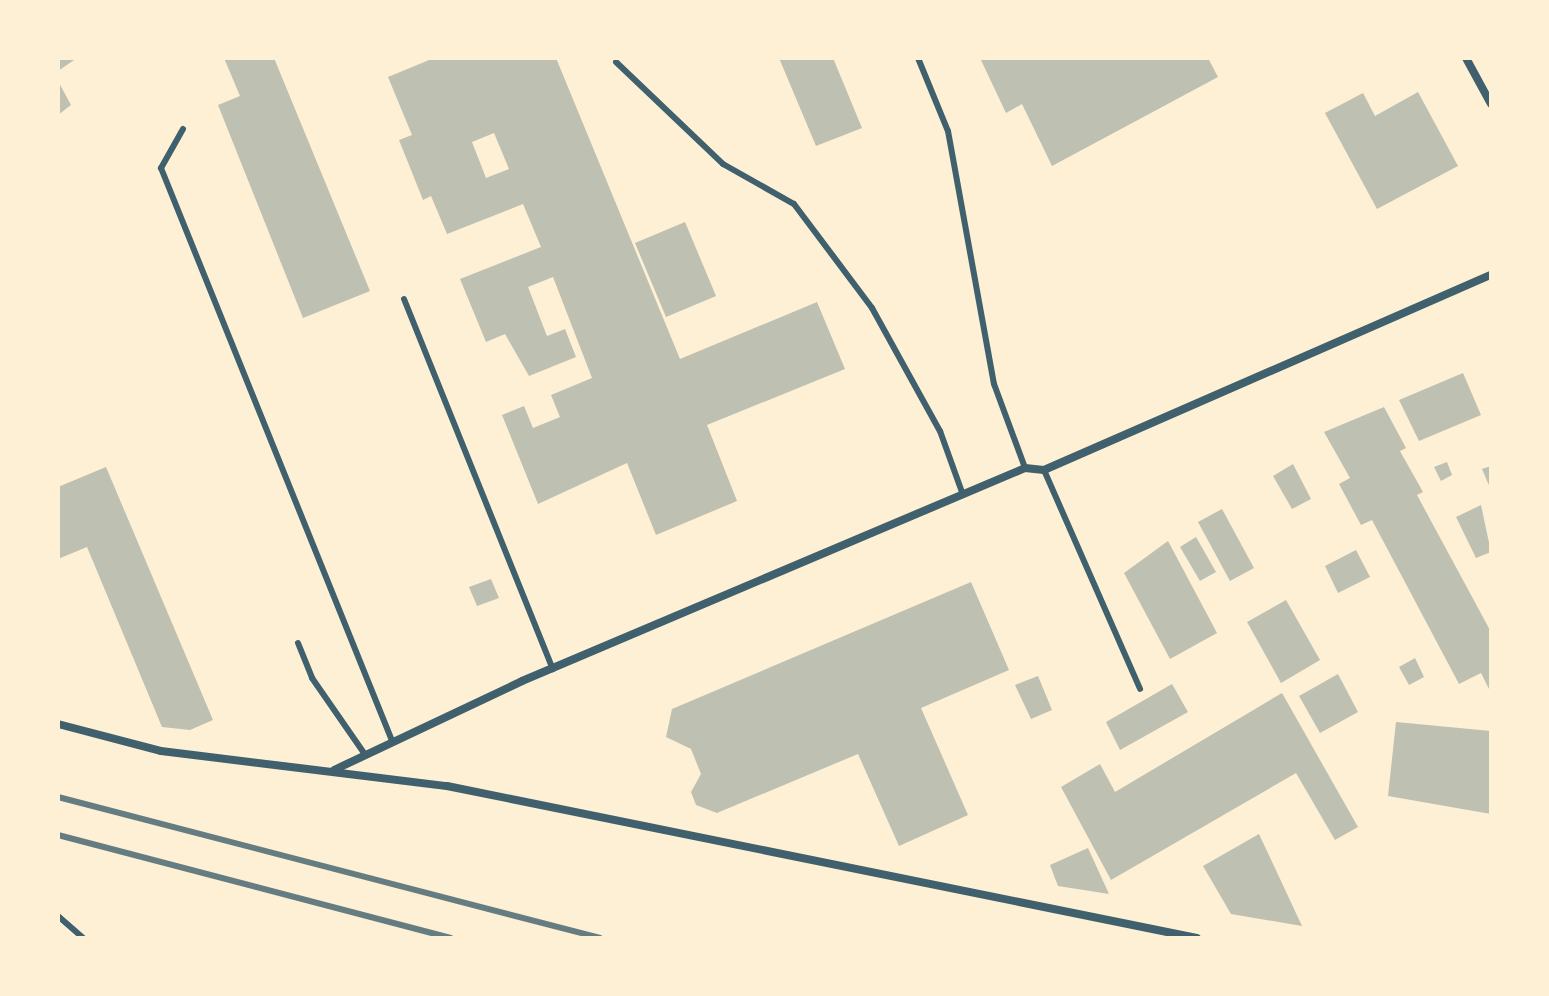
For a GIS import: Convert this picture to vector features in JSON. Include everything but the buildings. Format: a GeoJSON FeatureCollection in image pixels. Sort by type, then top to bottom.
{"type":"FeatureCollection","features":[{"type":"Feature","properties":{"kind":"street"},"geometry":{"type":"LineString","coordinates":[[1466,58],[1491,104]]}},
{"type":"Feature","properties":{"kind":"street"},"geometry":{"type":"LineString","coordinates":[[334,770],[391,738],[1025,468],[1044,470],[1491,275]]}},
{"type":"Feature","properties":{"kind":"street"},"geometry":{"type":"LineString","coordinates":[[58,724],[161,751],[447,786],[1197,938]]}},
{"type":"Feature","properties":{"kind":"lane"},"geometry":{"type":"LineString","coordinates":[[918,58],[948,131],[994,384],[1025,468]]}},
{"type":"Feature","properties":{"kind":"lane"},"geometry":{"type":"LineString","coordinates":[[616,62],[723,164],[794,204],[872,308],[940,431],[963,495]]}},
{"type":"Feature","properties":{"kind":"lane"},"geometry":{"type":"LineString","coordinates":[[183,129],[161,168],[391,738]]}},
{"type":"Feature","properties":{"kind":"lane"},"geometry":{"type":"LineString","coordinates":[[404,299],[553,669]]}},
{"type":"Feature","properties":{"kind":"lane"},"geometry":{"type":"LineString","coordinates":[[1044,470],[1140,689]]}},
{"type":"Feature","properties":{"kind":"lane"},"geometry":{"type":"LineString","coordinates":[[298,643],[312,678],[364,753]]}},
{"type":"Feature","properties":{"kind":"lane"},"geometry":{"type":"LineString","coordinates":[[58,916],[83,938]]}},
{"type":"Feature","properties":{"kind":"railway"},"geometry":{"type":"LineString","coordinates":[[58,797],[600,938]]}},
{"type":"Feature","properties":{"kind":"railway"},"geometry":{"type":"LineString","coordinates":[[58,835],[451,938]]}}]}
